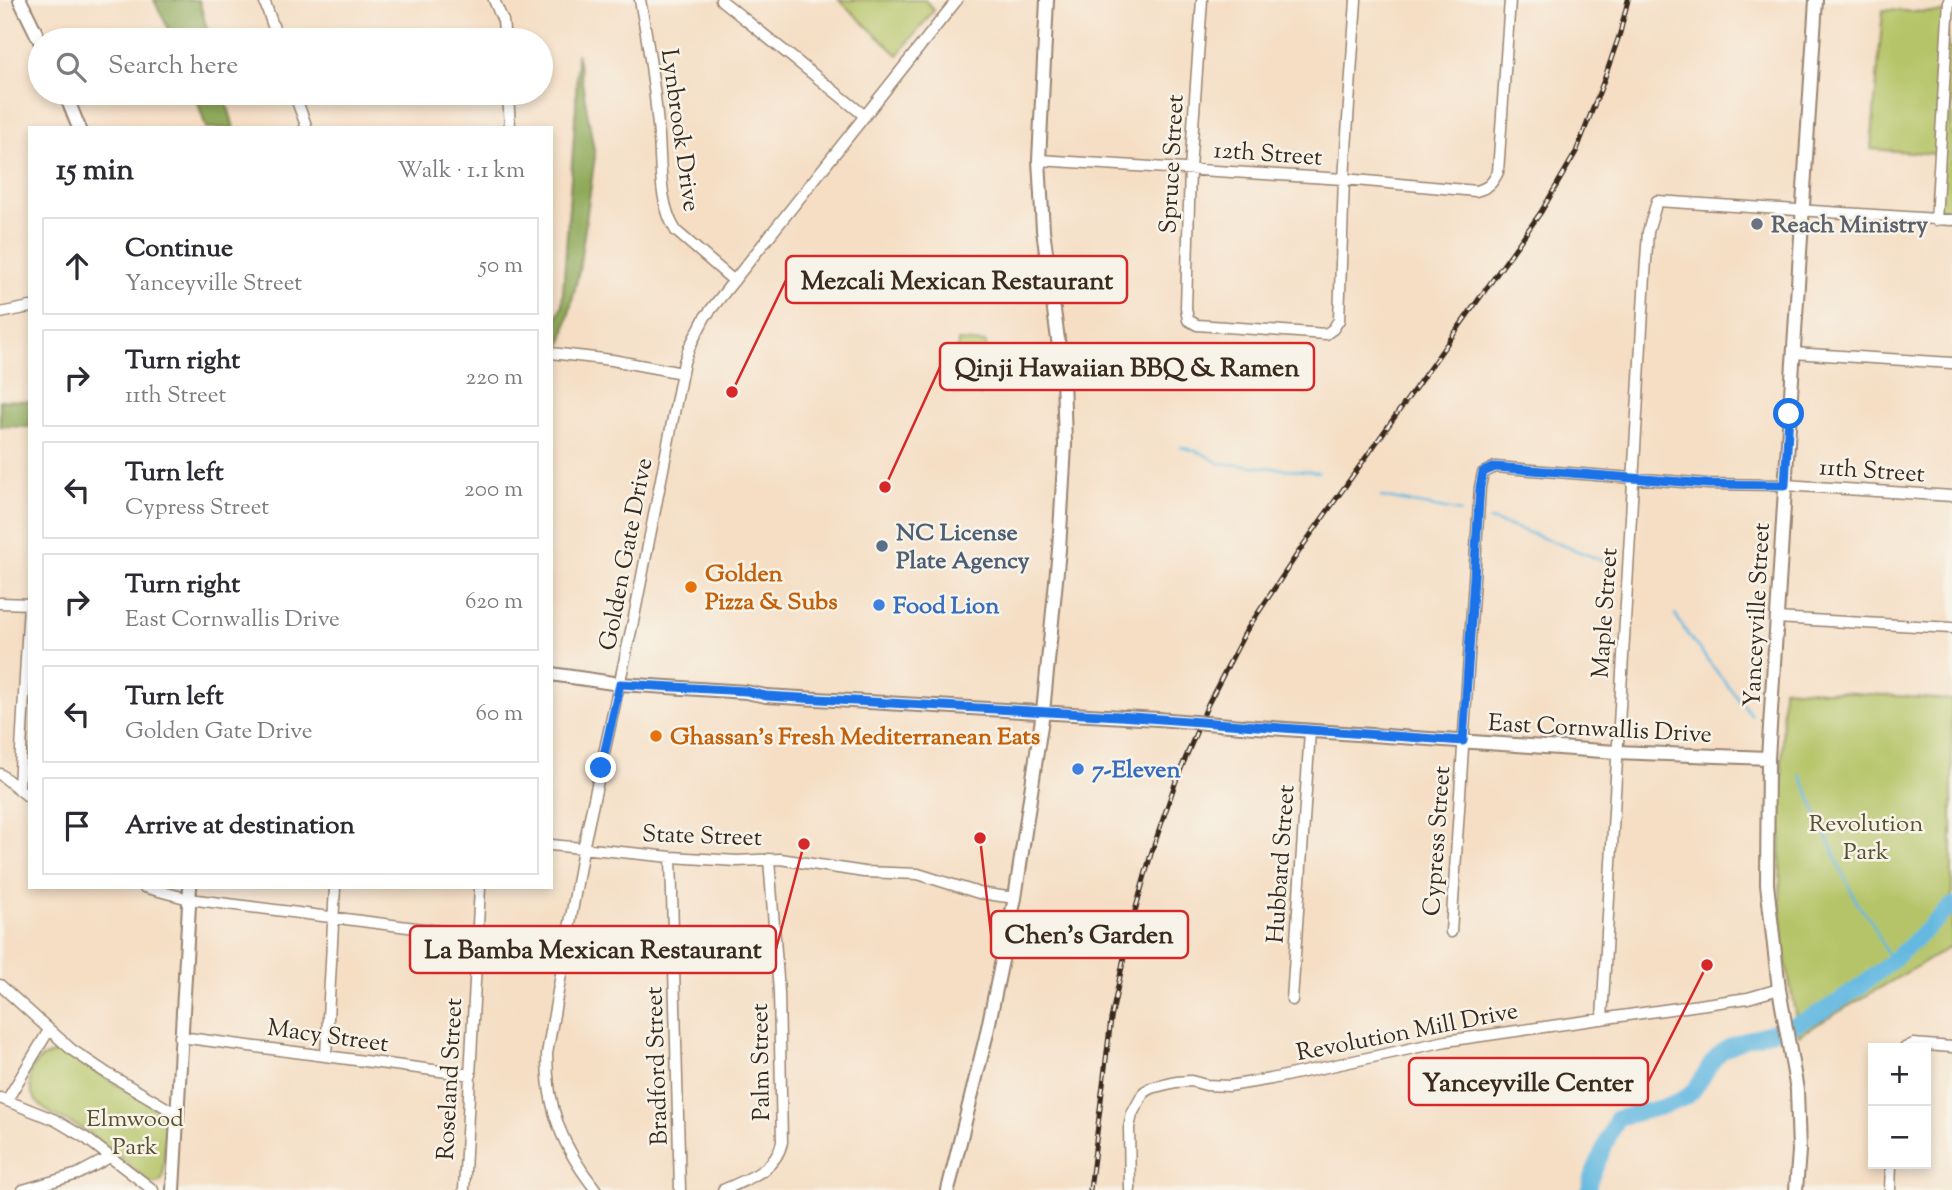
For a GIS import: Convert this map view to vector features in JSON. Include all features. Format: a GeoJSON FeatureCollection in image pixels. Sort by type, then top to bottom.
{"type":"FeatureCollection","features":[{"type":"Feature","properties":{"kind":"main road"},"geometry":{"type":"LineString","coordinates":[[20,0],[34,28]]}},
{"type":"Feature","properties":{"kind":"main road"},"geometry":{"type":"LineString","coordinates":[[948,1190],[983,1049],[1015,898],[1043,712],[1060,538],[1065,445],[1063,376],[1043,230],[1039,160],[1047,0]]}},
{"type":"Feature","properties":{"kind":"main road","name":"Yanceyville Street"},"geometry":{"type":"LineString","coordinates":[[1796,1190],[1798,1110],[1767,884],[1768,758],[1816,0]]}},
{"type":"Feature","properties":{"kind":"main road"},"geometry":{"type":"LineString","coordinates":[[70,105],[78,126]]}},
{"type":"Feature","properties":{"kind":"main road","name":"East Cornwallis Drive"},"geometry":{"type":"LineString","coordinates":[[553,674],[620,684],[746,691],[766,696],[1158,719],[1616,752],[1768,758]]}},
{"type":"Feature","properties":{"kind":"main road"},"geometry":{"type":"LineString","coordinates":[[173,1190],[190,893]]}},
{"type":"Feature","properties":{"kind":"street"},"geometry":{"type":"LineString","coordinates":[[264,0],[274,28]]}},
{"type":"Feature","properties":{"kind":"street"},"geometry":{"type":"LineString","coordinates":[[494,0],[504,28]]}},
{"type":"Feature","properties":{"kind":"street","name":"Lynbrook Drive"},"geometry":{"type":"LineString","coordinates":[[640,0],[653,80],[664,198],[670,222],[676,232],[734,281]]}},
{"type":"Feature","properties":{"kind":"street"},"geometry":{"type":"LineString","coordinates":[[721,0],[865,116]]}},
{"type":"Feature","properties":{"kind":"street","name":"Spruce Street"},"geometry":{"type":"LineString","coordinates":[[1202,0],[1191,169],[1186,308],[1188,320],[1197,325],[1326,334],[1333,329],[1339,320],[1345,179]]}},
{"type":"Feature","properties":{"kind":"street"},"geometry":{"type":"LineString","coordinates":[[1345,179],[1356,0]]}},
{"type":"Feature","properties":{"kind":"street","name":"12th Street"},"geometry":{"type":"LineString","coordinates":[[1039,160],[1345,179],[1476,191],[1487,188],[1498,173],[1510,0]]}},
{"type":"Feature","properties":{"kind":"street"},"geometry":{"type":"LineString","coordinates":[[1936,219],[1949,0]]}},
{"type":"Feature","properties":{"kind":"street","name":"Golden Gate Drive"},"geometry":{"type":"LineString","coordinates":[[596,1190],[565,1143],[552,1110],[547,1082],[547,1054],[583,849],[620,684],[682,373],[698,330],[950,2]]}},
{"type":"Feature","properties":{"kind":"street"},"geometry":{"type":"LineString","coordinates":[[298,105],[306,126]]}},
{"type":"Feature","properties":{"kind":"street"},"geometry":{"type":"LineString","coordinates":[[509,105],[510,126]]}},
{"type":"Feature","properties":{"kind":"street","name":"Maple Street"},"geometry":{"type":"LineString","coordinates":[[1602,1019],[1648,242],[1654,211],[1657,201],[1802,211]]}},
{"type":"Feature","properties":{"kind":"street"},"geometry":{"type":"LineString","coordinates":[[1802,211],[1952,220]]}},
{"type":"Feature","properties":{"kind":"street"},"geometry":{"type":"LineString","coordinates":[[0,313],[28,307]]}},
{"type":"Feature","properties":{"kind":"street"},"geometry":{"type":"LineString","coordinates":[[553,353],[612,360],[682,373]]}},
{"type":"Feature","properties":{"kind":"street"},"geometry":{"type":"LineString","coordinates":[[1793,353],[1952,363]]}},
{"type":"Feature","properties":{"kind":"street","name":"11th Street"},"geometry":{"type":"LineString","coordinates":[[1495,467],[1708,484],[1785,485],[1952,496]]}},
{"type":"Feature","properties":{"kind":"street","name":"Cypress Street"},"geometry":{"type":"LineString","coordinates":[[1451,932],[1480,487],[1483,472],[1495,467]]}},
{"type":"Feature","properties":{"kind":"street"},"geometry":{"type":"LineString","coordinates":[[0,603],[28,604]]}},
{"type":"Feature","properties":{"kind":"street"},"geometry":{"type":"LineString","coordinates":[[1776,618],[1952,628]]}},
{"type":"Feature","properties":{"kind":"street"},"geometry":{"type":"LineString","coordinates":[[19,787],[28,622]]}},
{"type":"Feature","properties":{"kind":"street","name":"Hubbard Street"},"geometry":{"type":"LineString","coordinates":[[1292,1000],[1310,731]]}},
{"type":"Feature","properties":{"kind":"street"},"geometry":{"type":"LineString","coordinates":[[0,774],[28,796]]}},
{"type":"Feature","properties":{"kind":"street","name":"State Street"},"geometry":{"type":"LineString","coordinates":[[553,845],[671,858],[737,861],[769,859],[864,872],[924,875],[979,893],[1015,898]]}},
{"type":"Feature","properties":{"kind":"street","name":"Bradford Street"},"geometry":{"type":"LineString","coordinates":[[671,858],[680,1190]]}},
{"type":"Feature","properties":{"kind":"street","name":"Palm Street"},"geometry":{"type":"LineString","coordinates":[[723,1190],[760,1174],[773,1163],[782,1142],[779,992],[769,859]]}},
{"type":"Feature","properties":{"kind":"street"},"geometry":{"type":"LineString","coordinates":[[159,889],[333,917],[564,947]]}},
{"type":"Feature","properties":{"kind":"street"},"geometry":{"type":"LineString","coordinates":[[326,1055],[335,889]]}},
{"type":"Feature","properties":{"kind":"street","name":"Roseland Street"},"geometry":{"type":"LineString","coordinates":[[464,1190],[480,889]]}},
{"type":"Feature","properties":{"kind":"street"},"geometry":{"type":"LineString","coordinates":[[0,985],[72,1051],[177,1114]]}},
{"type":"Feature","properties":{"kind":"street","name":"Revolution Mill Drive"},"geometry":{"type":"LineString","coordinates":[[1130,1190],[1129,1128],[1132,1114],[1144,1092],[1151,1088],[1191,1081],[1230,1086],[1446,1041],[1780,994]]}},
{"type":"Feature","properties":{"kind":"street"},"geometry":{"type":"LineString","coordinates":[[49,1030],[4,1099],[55,1120],[87,1139],[153,1190]]}},
{"type":"Feature","properties":{"kind":"street","name":"Macy Street"},"geometry":{"type":"LineString","coordinates":[[180,1037],[471,1075]]}},
{"type":"Feature","properties":{"kind":"street"},"geometry":{"type":"LineString","coordinates":[[1931,1047],[1952,1047]]}},
{"type":"Feature","properties":{"kind":"street"},"geometry":{"type":"LineString","coordinates":[[23,1190],[78,1174],[110,1157]]}},
{"type":"Feature","properties":{"kind":"street"},"geometry":{"type":"LineString","coordinates":[[1890,1190],[1891,1169]]}},
{"type":"Feature","properties":{"kind":"green space"},"geometry":{"type":"Polygon","coordinates":[[[154,0],[199,0],[207,28],[168,28],[154,0]]]}},
{"type":"Feature","properties":{"kind":"green space"},"geometry":{"type":"Polygon","coordinates":[[[839,0],[925,0],[934,10],[898,55],[839,0]]]}},
{"type":"Feature","properties":{"kind":"green space"},"geometry":{"type":"Polygon","coordinates":[[[1883,10],[1949,13],[1947,48],[1952,49],[1952,212],[1932,211],[1936,154],[1871,149],[1883,10]]]}},
{"type":"Feature","properties":{"kind":"green space"},"geometry":{"type":"Polygon","coordinates":[[[577,53],[595,156],[579,271],[562,344],[553,338],[553,325],[562,306],[576,106],[577,53]]]}},
{"type":"Feature","properties":{"kind":"green space"},"geometry":{"type":"Polygon","coordinates":[[[199,105],[227,105],[233,126],[205,126],[199,105]]]}},
{"type":"Feature","properties":{"kind":"green space"},"geometry":{"type":"Polygon","coordinates":[[[958,341],[986,343],[982,395],[955,393],[958,341]]]}},
{"type":"Feature","properties":{"kind":"green space"},"geometry":{"type":"Polygon","coordinates":[[[0,400],[28,401],[28,427],[0,426],[0,400]]]}},
{"type":"Feature","properties":{"kind":"green space","name":"Revolution Park"},"geometry":{"type":"Polygon","coordinates":[[[1783,688],[1952,700],[1952,946],[1799,1035],[1785,957],[1780,899],[1783,688]]]}},
{"type":"Feature","properties":{"kind":"green space","name":"Elmwood Park"},"geometry":{"type":"Polygon","coordinates":[[[55,1053],[66,1054],[164,1113],[163,1178],[160,1181],[148,1182],[89,1133],[49,1112],[35,1099],[31,1089],[32,1067],[42,1058],[55,1053]]]}},
{"type":"Feature","properties":{"kind":"waterway"},"geometry":{"type":"LineString","coordinates":[[1181,447],[1202,453],[1219,463],[1318,472]]}},
{"type":"Feature","properties":{"kind":"waterway"},"geometry":{"type":"LineString","coordinates":[[1381,497],[1461,512]]}},
{"type":"Feature","properties":{"kind":"waterway"},"geometry":{"type":"LineString","coordinates":[[1490,520],[1615,565]]}},
{"type":"Feature","properties":{"kind":"waterway"},"geometry":{"type":"LineString","coordinates":[[1675,614],[1688,635],[1751,715]]}},
{"type":"Feature","properties":{"kind":"waterway"},"geometry":{"type":"LineString","coordinates":[[1800,774],[1858,905],[1871,920],[1891,962]]}},
{"type":"Feature","properties":{"kind":"waterway"},"geometry":{"type":"LineString","coordinates":[[1589,1190],[1591,1178],[1617,1118],[1686,1097],[1697,1086],[1717,1056],[1729,1047],[1805,1020],[1846,997],[1883,968],[1952,905]]}},
{"type":"Feature","properties":{"kind":"railway"},"geometry":{"type":"LineString","coordinates":[[1090,1190],[1111,1019],[1130,929],[1151,854],[1176,781],[1208,704],[1246,631],[1304,544],[1541,212],[1576,152],[1604,80],[1628,0]]}},
{"type":"Feature","properties":{"kind":"place","name":"Reach Ministry"},"geometry":{"type":"Point","coordinates":[1757,224]}},
{"type":"Feature","properties":{"kind":"place","name":"Mezcali Mexican Restaurant"},"geometry":{"type":"Point","coordinates":[732,392]}},
{"type":"Feature","properties":{"kind":"place","name":"Qinji Hawaiian BBQ & Ramen"},"geometry":{"type":"Point","coordinates":[885,487]}},
{"type":"Feature","properties":{"kind":"place","name":"NC License Plate Agency"},"geometry":{"type":"Point","coordinates":[882,546]}},
{"type":"Feature","properties":{"kind":"place","name":"Golden Pizza & Subs"},"geometry":{"type":"Point","coordinates":[691,587]}},
{"type":"Feature","properties":{"kind":"place","name":"Food Lion"},"geometry":{"type":"Point","coordinates":[879,605]}},
{"type":"Feature","properties":{"kind":"place","name":"Ghassan's Fresh Mediterranean Eats"},"geometry":{"type":"Point","coordinates":[656,736]}},
{"type":"Feature","properties":{"kind":"place","name":"7-Eleven"},"geometry":{"type":"Point","coordinates":[1078,769]}},
{"type":"Feature","properties":{"kind":"place","name":"Chen's Garden"},"geometry":{"type":"Point","coordinates":[980,838]}},
{"type":"Feature","properties":{"kind":"place","name":"La Bamba Mexican Restaurant"},"geometry":{"type":"Point","coordinates":[804,844]}},
{"type":"Feature","properties":{"kind":"place","name":"Yanceyville Center"},"geometry":{"type":"Point","coordinates":[1707,965]}},
{"type":"Feature","properties":{"kind":"route"},"geometry":{"type":"LineString","coordinates":[[601,768],[620,684],[746,691],[766,696],[1119,716],[1463,741],[1483,472],[1495,467],[1708,484],[1785,485],[1789,414]]}}]}
